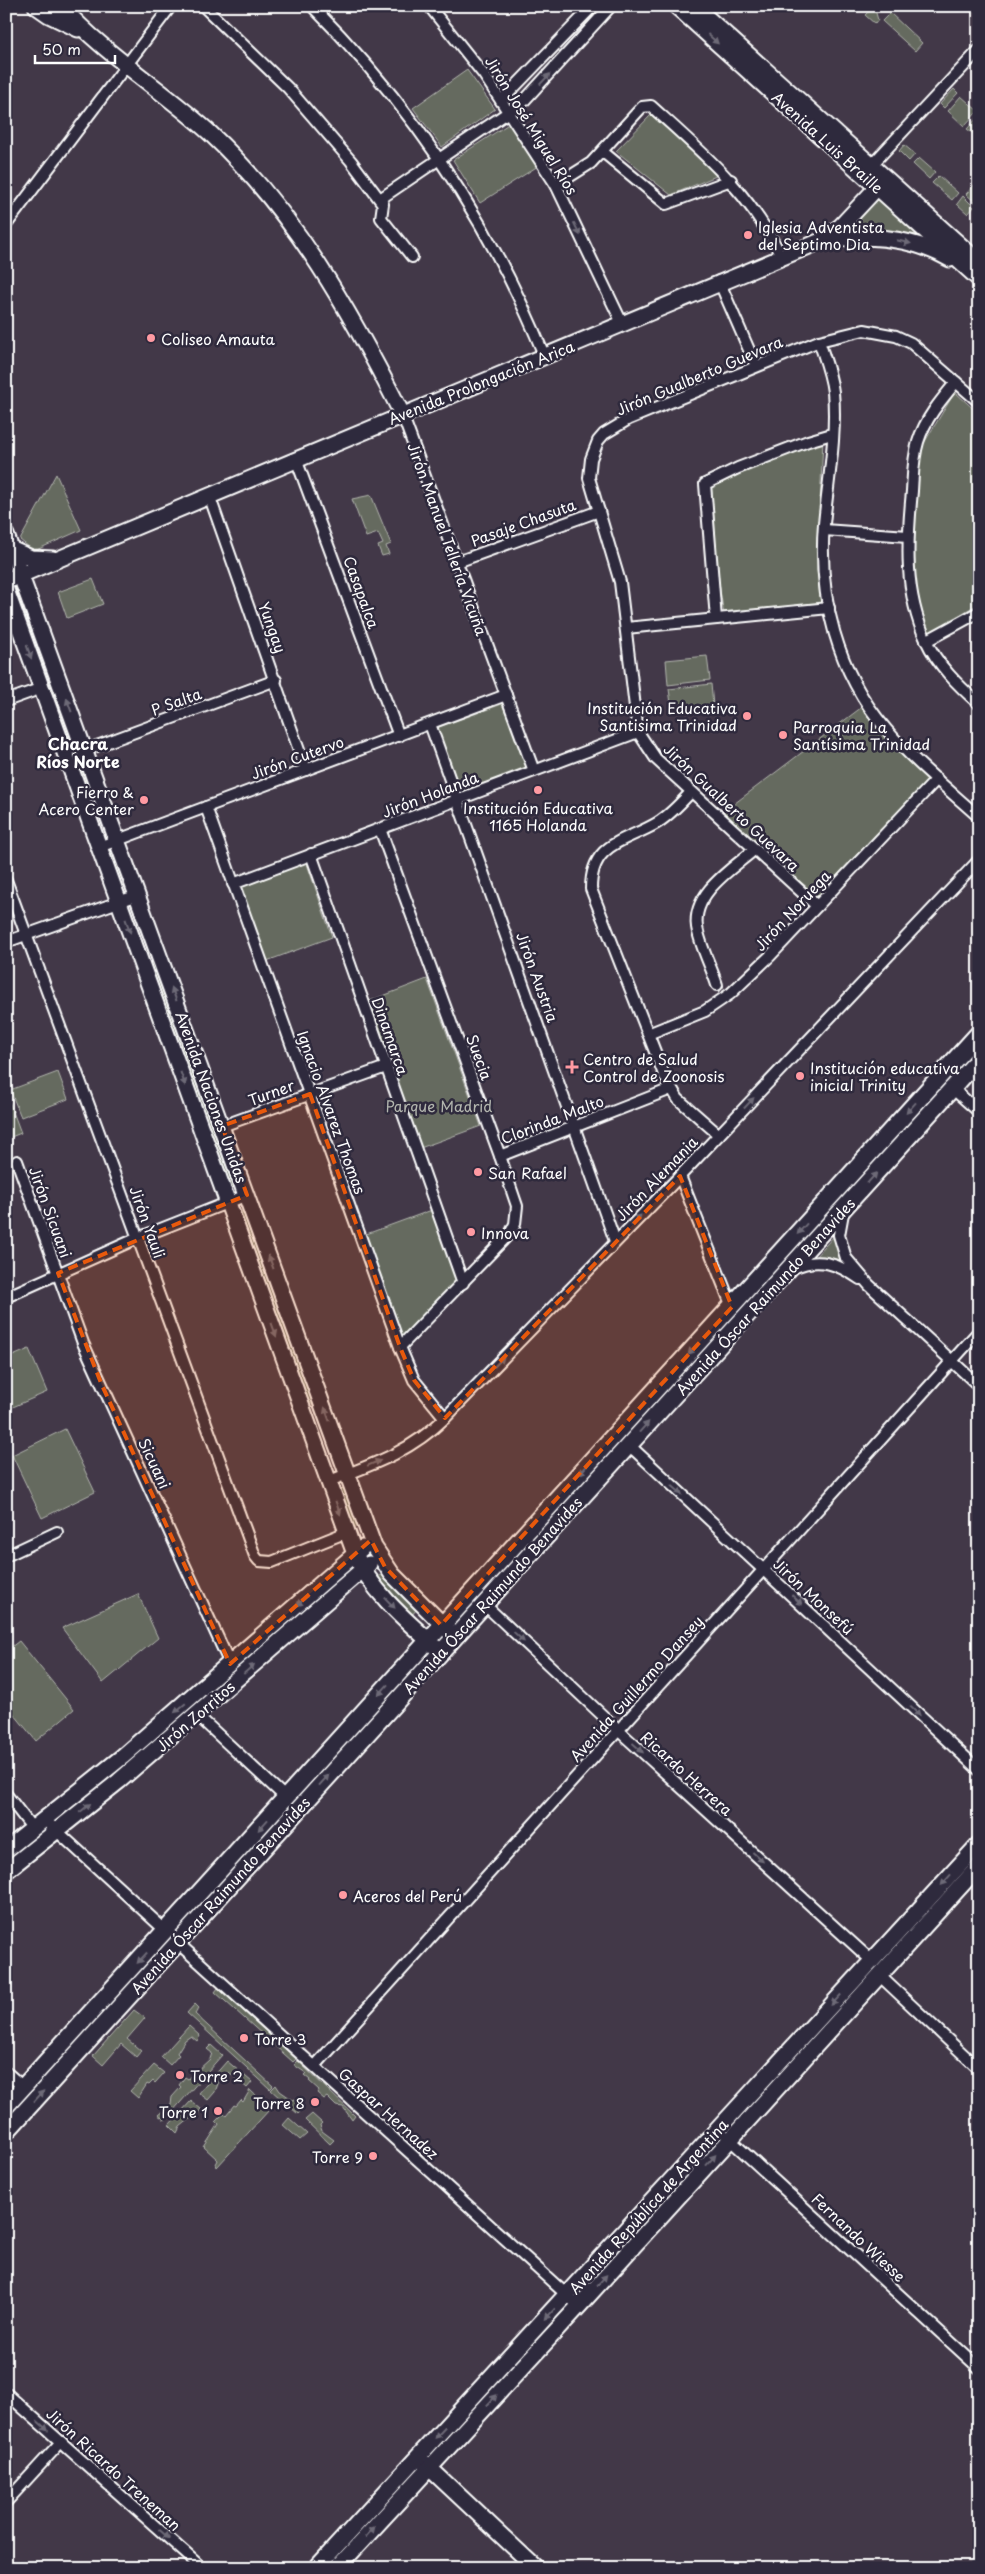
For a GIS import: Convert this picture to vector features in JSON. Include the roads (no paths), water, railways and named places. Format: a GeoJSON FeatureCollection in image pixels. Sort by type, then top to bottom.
{"type":"FeatureCollection","features":[{"type":"Feature","properties":{"kind":"main road","name":"Jirón Manuel Tellería Vicuña"},"geometry":{"type":"LineString","coordinates":[[36,6],[49,15],[84,32]]}},
{"type":"Feature","properties":{"kind":"main road","name":"Jirón Manuel Tellería Vicuña"},"geometry":{"type":"LineString","coordinates":[[61,6],[84,32],[127,65],[212,136],[235,158],[297,230],[341,298],[402,414]]}},
{"type":"Feature","properties":{"kind":"main road","name":"Avenida Luis Braille"},"geometry":{"type":"LineString","coordinates":[[676,6],[881,182],[972,265],[979,279]]}},
{"type":"Feature","properties":{"kind":"main road","name":"Avenida Luis Braille"},"geometry":{"type":"LineString","coordinates":[[694,6],[867,170]]}},
{"type":"Feature","properties":{"kind":"main road","name":"Avenida Prolongación Arica"},"geometry":{"type":"LineString","coordinates":[[6,580],[719,281],[821,241],[841,226],[881,182]]}},
{"type":"Feature","properties":{"kind":"main road"},"geometry":{"type":"LineString","coordinates":[[821,241],[847,237],[898,240],[972,265]]}},
{"type":"Feature","properties":{"kind":"main road","name":"Avenida Naciones Unidas"},"geometry":{"type":"LineString","coordinates":[[6,535],[86,750],[371,1540],[378,1556],[405,1588],[448,1631]]}},
{"type":"Feature","properties":{"kind":"main road","name":"Avenida Prolongación Arica"},"geometry":{"type":"LineString","coordinates":[[13,550],[31,558],[59,558]]}},
{"type":"Feature","properties":{"kind":"main road","name":"Avenida Naciones Unidas"},"geometry":{"type":"LineString","coordinates":[[6,590],[355,1554],[362,1570],[380,1594],[434,1645]]}},
{"type":"Feature","properties":{"kind":"main road","name":"Avenida Óscar Raimundo Benavides"},"geometry":{"type":"LineString","coordinates":[[6,2106],[287,1798],[448,1631],[732,1307],[979,1033]]}},
{"type":"Feature","properties":{"kind":"main road","name":"Avenida Óscar Raimundo Benavides"},"geometry":{"type":"LineString","coordinates":[[448,1631],[484,1604],[979,1059]]}},
{"type":"Feature","properties":{"kind":"main road","name":"Jirón Zorritos"},"geometry":{"type":"LineString","coordinates":[[6,1850],[230,1664],[371,1540]]}},
{"type":"Feature","properties":{"kind":"main road","name":"Jirón Zorritos"},"geometry":{"type":"LineString","coordinates":[[6,1871],[197,1715],[378,1556]]}},
{"type":"Feature","properties":{"kind":"main road","name":"Avenida Óscar Raimundo Benavides"},"geometry":{"type":"LineString","coordinates":[[6,2132],[178,1943],[434,1645]]}},
{"type":"Feature","properties":{"kind":"main road","name":"Avenida República de Argentina"},"geometry":{"type":"LineString","coordinates":[[337,2568],[566,2295],[979,1844]]}},
{"type":"Feature","properties":{"kind":"main road","name":"Avenida República de Argentina"},"geometry":{"type":"LineString","coordinates":[[316,2568],[579,2306],[979,1866]]}},
{"type":"Feature","properties":{"kind":"main road"},"geometry":{"type":"LineString","coordinates":[[424,2462],[536,2568]]}},
{"type":"Feature","properties":{"kind":"street"},"geometry":{"type":"LineString","coordinates":[[6,226],[171,6]]}},
{"type":"Feature","properties":{"kind":"street"},"geometry":{"type":"LineString","coordinates":[[203,6],[288,88],[339,146],[383,204],[381,218],[412,257]]}},
{"type":"Feature","properties":{"kind":"street"},"geometry":{"type":"LineString","coordinates":[[312,6],[377,75],[439,160],[505,267],[544,355]]}},
{"type":"Feature","properties":{"kind":"street","name":"Jirón José Miguel Ríos"},"geometry":{"type":"LineString","coordinates":[[429,6],[457,40],[510,112],[556,185],[622,323]]}},
{"type":"Feature","properties":{"kind":"street"},"geometry":{"type":"LineString","coordinates":[[501,101],[593,6]]}},
{"type":"Feature","properties":{"kind":"street"},"geometry":{"type":"LineString","coordinates":[[380,200],[522,103],[611,6]]}},
{"type":"Feature","properties":{"kind":"street"},"geometry":{"type":"LineString","coordinates":[[867,170],[979,50]]}},
{"type":"Feature","properties":{"kind":"street"},"geometry":{"type":"LineString","coordinates":[[556,185],[591,163],[642,107],[651,106],[731,180],[773,239],[781,256]]}},
{"type":"Feature","properties":{"kind":"street"},"geometry":{"type":"LineString","coordinates":[[603,152],[666,204],[731,180]]}},
{"type":"Feature","properties":{"kind":"street"},"geometry":{"type":"LineString","coordinates":[[719,281],[756,366]]}},
{"type":"Feature","properties":{"kind":"street","name":"Jirón Gualberto Guevara"},"geometry":{"type":"LineString","coordinates":[[816,906],[656,759],[638,732],[617,565],[591,487],[589,470],[594,449],[604,434],[629,419],[819,341],[864,330],[896,336],[923,351],[979,402]]}},
{"type":"Feature","properties":{"kind":"street"},"geometry":{"type":"LineString","coordinates":[[819,341],[833,391],[823,571],[829,608],[839,648],[868,705],[886,730],[979,817]]}},
{"type":"Feature","properties":{"kind":"street"},"geometry":{"type":"LineString","coordinates":[[956,382],[935,410],[918,441],[908,536],[909,574],[912,597],[926,641],[949,675],[979,704]]}},
{"type":"Feature","properties":{"kind":"street","name":"Jirón Manuel Tellería Vicuña"},"geometry":{"type":"LineString","coordinates":[[402,414],[534,771]]}},
{"type":"Feature","properties":{"kind":"street"},"geometry":{"type":"LineString","coordinates":[[716,620],[705,484],[738,468],[808,441],[832,434]]}},
{"type":"Feature","properties":{"kind":"street","name":"Casapalca"},"geometry":{"type":"LineString","coordinates":[[296,458],[399,736]]}},
{"type":"Feature","properties":{"kind":"street","name":"Yungay"},"geometry":{"type":"LineString","coordinates":[[209,495],[276,680],[306,770]]}},
{"type":"Feature","properties":{"kind":"street","name":"Pasaje Chasuta"},"geometry":{"type":"LineString","coordinates":[[457,562],[599,511]]}},
{"type":"Feature","properties":{"kind":"street"},"geometry":{"type":"LineString","coordinates":[[824,530],[908,536]]}},
{"type":"Feature","properties":{"kind":"street"},"geometry":{"type":"LineString","coordinates":[[626,628],[829,608]]}},
{"type":"Feature","properties":{"kind":"street"},"geometry":{"type":"LineString","coordinates":[[926,641],[979,612]]}},
{"type":"Feature","properties":{"kind":"street","name":"P Salta"},"geometry":{"type":"LineString","coordinates":[[86,750],[276,680]]}},
{"type":"Feature","properties":{"kind":"street"},"geometry":{"type":"LineString","coordinates":[[6,701],[42,688]]}},
{"type":"Feature","properties":{"kind":"street","name":"Jirón Cutervo"},"geometry":{"type":"LineString","coordinates":[[99,847],[506,696]]}},
{"type":"Feature","properties":{"kind":"street","name":"Jirón Austria"},"geometry":{"type":"LineString","coordinates":[[430,724],[576,1126],[616,1242]]}},
{"type":"Feature","properties":{"kind":"street","name":"Jirón Holanda"},"geometry":{"type":"LineString","coordinates":[[233,884],[638,732]]}},
{"type":"Feature","properties":{"kind":"street","name":"Jirón Noruega"},"geometry":{"type":"LineString","coordinates":[[648,1034],[705,1011],[730,994],[937,779]]}},
{"type":"Feature","properties":{"kind":"street"},"geometry":{"type":"LineString","coordinates":[[691,792],[658,823],[616,841],[604,850],[595,866],[591,889],[671,1089],[719,1135]]}},
{"type":"Feature","properties":{"kind":"street","name":"Ignacio Alvarez Thomas"},"geometry":{"type":"LineString","coordinates":[[206,808],[400,1347],[414,1380],[445,1418]]}},
{"type":"Feature","properties":{"kind":"street","name":"Suecia"},"geometry":{"type":"LineString","coordinates":[[380,828],[517,1206],[512,1232],[400,1347]]}},
{"type":"Feature","properties":{"kind":"street"},"geometry":{"type":"LineString","coordinates":[[718,985],[697,929],[698,911],[710,890],[754,850]]}},
{"type":"Feature","properties":{"kind":"street","name":"Dinamarca"},"geometry":{"type":"LineString","coordinates":[[311,854],[463,1283]]}},
{"type":"Feature","properties":{"kind":"street","name":"Jirón Alemania"},"geometry":{"type":"LineString","coordinates":[[329,1481],[415,1444],[445,1418],[680,1176],[979,860]]}},
{"type":"Feature","properties":{"kind":"street","name":"Jirón Yauli"},"geometry":{"type":"LineString","coordinates":[[6,880],[251,1548],[259,1561],[272,1562],[347,1532]]}},
{"type":"Feature","properties":{"kind":"street"},"geometry":{"type":"LineString","coordinates":[[6,942],[138,895]]}},
{"type":"Feature","properties":{"kind":"street","name":"Turner"},"geometry":{"type":"LineString","coordinates":[[222,1126],[386,1067]]}},
{"type":"Feature","properties":{"kind":"street"},"geometry":{"type":"LineString","coordinates":[[952,1088],[979,1112]]}},
{"type":"Feature","properties":{"kind":"street","name":"Clorinda Malto"},"geometry":{"type":"LineString","coordinates":[[500,1156],[671,1089]]}},
{"type":"Feature","properties":{"kind":"street","name":"Jirón Sicuani"},"geometry":{"type":"LineString","coordinates":[[17,1161],[58,1273]]}},
{"type":"Feature","properties":{"kind":"street"},"geometry":{"type":"LineString","coordinates":[[680,1176],[732,1307]]}},
{"type":"Feature","properties":{"kind":"street"},"geometry":{"type":"LineString","coordinates":[[6,1297],[138,1238],[247,1195]]}},
{"type":"Feature","properties":{"kind":"street"},"geometry":{"type":"LineString","coordinates":[[845,1208],[840,1223],[842,1248],[846,1258],[869,1285],[979,1386]]}},
{"type":"Feature","properties":{"kind":"street"},"geometry":{"type":"LineString","coordinates":[[789,1270],[804,1263],[829,1262],[840,1266],[869,1285]]}},
{"type":"Feature","properties":{"kind":"street","name":"Sicuani"},"geometry":{"type":"LineString","coordinates":[[58,1273],[101,1382],[230,1664]]}},
{"type":"Feature","properties":{"kind":"street","name":"Avenida Guillermo Dansey"},"geometry":{"type":"LineString","coordinates":[[315,2066],[979,1331]]}},
{"type":"Feature","properties":{"kind":"street","name":"Jirón Monsefú"},"geometry":{"type":"LineString","coordinates":[[628,1445],[979,1770]]}},
{"type":"Feature","properties":{"kind":"street"},"geometry":{"type":"LineString","coordinates":[[6,1556],[57,1532]]}},
{"type":"Feature","properties":{"kind":"street","name":"Ricardo Herrera"},"geometry":{"type":"LineString","coordinates":[[484,1604],[618,1730],[872,1961]]}},
{"type":"Feature","properties":{"kind":"street"},"geometry":{"type":"LineString","coordinates":[[197,1715],[287,1798]]}},
{"type":"Feature","properties":{"kind":"street"},"geometry":{"type":"LineString","coordinates":[[6,1794],[39,1824],[57,1831],[166,1931]]}},
{"type":"Feature","properties":{"kind":"street","name":"Gaspar Hernadez"},"geometry":{"type":"LineString","coordinates":[[178,1943],[579,2306]]}},
{"type":"Feature","properties":{"kind":"street"},"geometry":{"type":"LineString","coordinates":[[879,1976],[979,2069]]}},
{"type":"Feature","properties":{"kind":"street"},"geometry":{"type":"LineString","coordinates":[[6,2072],[23,2087]]}},
{"type":"Feature","properties":{"kind":"street","name":"Fernando Wiesse"},"geometry":{"type":"LineString","coordinates":[[718,2128],[979,2368]]}},
{"type":"Feature","properties":{"kind":"street","name":"Jirón Ricardo Treneman"},"geometry":{"type":"LineString","coordinates":[[6,2393],[202,2568]]}},
{"type":"Feature","properties":{"kind":"street"},"geometry":{"type":"LineString","coordinates":[[6,2502],[61,2442]]}},
{"type":"Feature","properties":{"kind":"place","name":"Iglesia Adventista del Septimo Dia"},"geometry":{"type":"Point","coordinates":[748,235]}},
{"type":"Feature","properties":{"kind":"place","name":"Coliseo Amauta"},"geometry":{"type":"Point","coordinates":[151,338]}},
{"type":"Feature","properties":{"kind":"place","name":"Institución Educativa Santisima Trinidad"},"geometry":{"type":"Point","coordinates":[747,716]}},
{"type":"Feature","properties":{"kind":"place","name":"Parroquia La Santísima Trinidad"},"geometry":{"type":"Point","coordinates":[783,735]}},
{"type":"Feature","properties":{"kind":"place","name":"Institución Educativa 1165 Holanda"},"geometry":{"type":"Point","coordinates":[538,790]}},
{"type":"Feature","properties":{"kind":"place","name":"Fierro & Acero Center"},"geometry":{"type":"Point","coordinates":[144,800]}},
{"type":"Feature","properties":{"kind":"place","name":"Centro de Salud Control de Zoonosis"},"geometry":{"type":"Point","coordinates":[572,1067]}},
{"type":"Feature","properties":{"kind":"place","name":"Institución educativa inicial Trinity"},"geometry":{"type":"Point","coordinates":[800,1076]}},
{"type":"Feature","properties":{"kind":"place","name":"San Rafael"},"geometry":{"type":"Point","coordinates":[478,1172]}},
{"type":"Feature","properties":{"kind":"place","name":"Innova"},"geometry":{"type":"Point","coordinates":[471,1232]}},
{"type":"Feature","properties":{"kind":"place","name":"Aceros del Perú"},"geometry":{"type":"Point","coordinates":[343,1895]}},
{"type":"Feature","properties":{"kind":"place","name":"Torre 3"},"geometry":{"type":"Point","coordinates":[244,2038]}},
{"type":"Feature","properties":{"kind":"place","name":"Torre 2"},"geometry":{"type":"Point","coordinates":[180,2075]}},
{"type":"Feature","properties":{"kind":"place","name":"Torre 8"},"geometry":{"type":"Point","coordinates":[315,2102]}},
{"type":"Feature","properties":{"kind":"place","name":"Torre 1"},"geometry":{"type":"Point","coordinates":[218,2111]}},
{"type":"Feature","properties":{"kind":"place","name":"Torre 9"},"geometry":{"type":"Point","coordinates":[373,2156]}},
{"type":"Feature","properties":{"kind":"district","name":"Chacra Ríos Norte"},"geometry":{"type":"Point","coordinates":[78,752]}},
{"type":"Feature","properties":{"kind":"park label","name":"Parque Madrid"},"geometry":{"type":"Point","coordinates":[439,1105]}}]}
